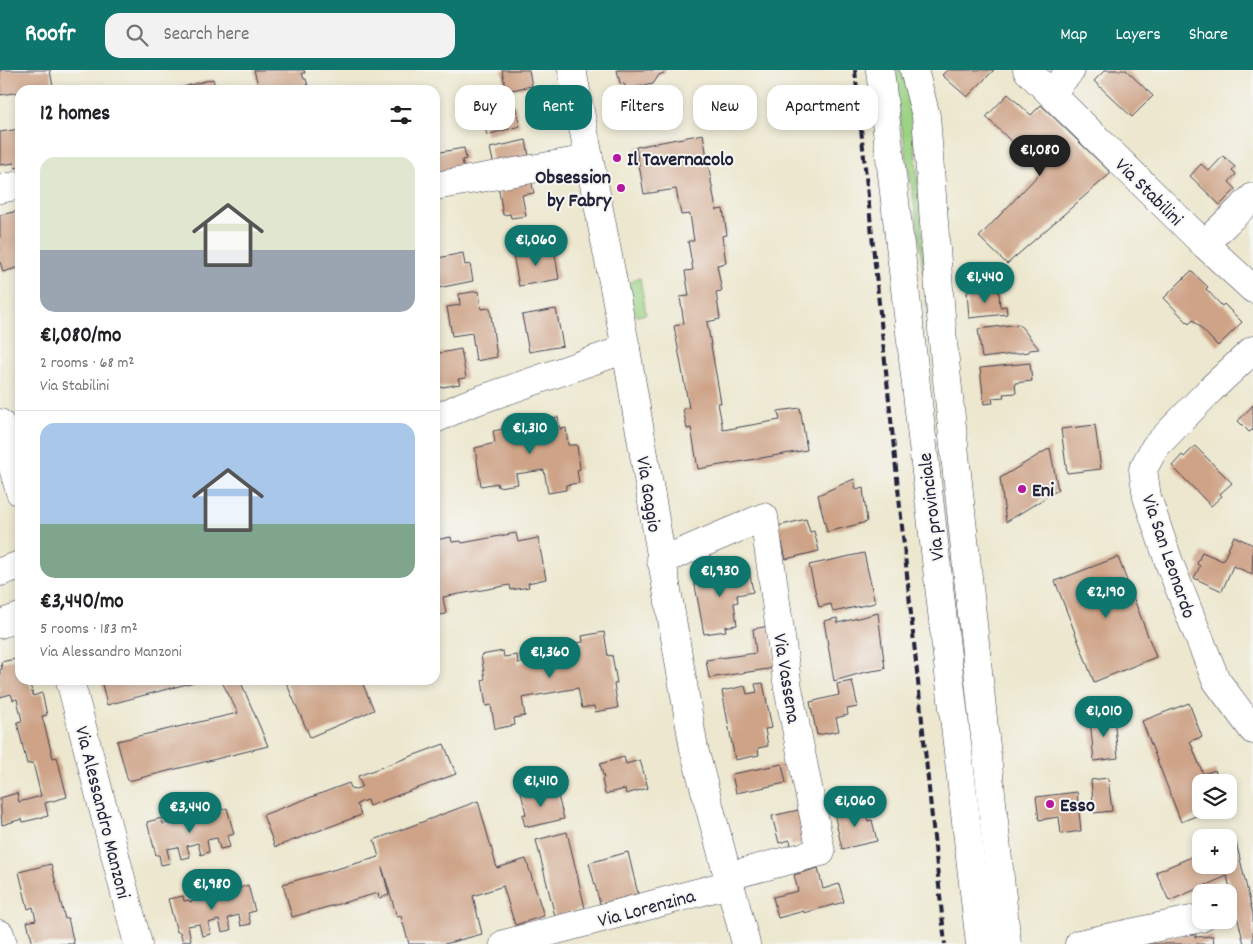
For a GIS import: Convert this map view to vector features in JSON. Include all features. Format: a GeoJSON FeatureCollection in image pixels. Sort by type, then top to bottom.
{"type":"FeatureCollection","features":[{"type":"Feature","properties":{"kind":"street","name":"Via Gaggio"},"geometry":{"type":"LineString","coordinates":[[572,70],[626,348],[694,750],[746,944]]}},
{"type":"Feature","properties":{"kind":"street","name":"Via provinciale"},"geometry":{"type":"LineString","coordinates":[[880,70],[980,944]]}},
{"type":"Feature","properties":{"kind":"street"},"geometry":{"type":"LineString","coordinates":[[914,70],[926,116],[943,342],[1007,944]]}},
{"type":"Feature","properties":{"kind":"street","name":"Via Stabilini"},"geometry":{"type":"LineString","coordinates":[[1027,70],[1204,244],[1253,289]]}},
{"type":"Feature","properties":{"kind":"street"},"geometry":{"type":"LineString","coordinates":[[1050,92],[1071,70]]}},
{"type":"Feature","properties":{"kind":"street"},"geometry":{"type":"LineString","coordinates":[[440,185],[589,159]]}},
{"type":"Feature","properties":{"kind":"street"},"geometry":{"type":"LineString","coordinates":[[0,189],[15,186]]}},
{"type":"Feature","properties":{"kind":"street"},"geometry":{"type":"LineString","coordinates":[[1204,244],[1253,197]]}},
{"type":"Feature","properties":{"kind":"street"},"geometry":{"type":"LineString","coordinates":[[440,417],[465,405],[626,348]]}},
{"type":"Feature","properties":{"kind":"street","name":"Via San Leonardo"},"geometry":{"type":"LineString","coordinates":[[1253,350],[1211,389],[1155,446],[1143,469],[1147,497],[1170,565],[1216,680],[1253,730]]}},
{"type":"Feature","properties":{"kind":"street"},"geometry":{"type":"LineString","coordinates":[[0,423],[15,475]]}},
{"type":"Feature","properties":{"kind":"street","name":"Via Vassena"},"geometry":{"type":"LineString","coordinates":[[661,561],[764,517],[788,688],[821,852],[729,880]]}},
{"type":"Feature","properties":{"kind":"street"},"geometry":{"type":"LineString","coordinates":[[0,572],[15,567]]}},
{"type":"Feature","properties":{"kind":"street"},"geometry":{"type":"LineString","coordinates":[[0,624],[15,619]]}},
{"type":"Feature","properties":{"kind":"street","name":"Via Alessandro Manzoni"},"geometry":{"type":"LineString","coordinates":[[71,685],[138,944]]}},
{"type":"Feature","properties":{"kind":"street","name":"Via Lorenzina"},"geometry":{"type":"LineString","coordinates":[[504,944],[729,880]]}},
{"type":"Feature","properties":{"kind":"street"},"geometry":{"type":"LineString","coordinates":[[1079,944],[1192,920]]}},
{"type":"Feature","properties":{"kind":"street"},"geometry":{"type":"LineString","coordinates":[[0,934],[3,944]]}},
{"type":"Feature","properties":{"kind":"green space"},"geometry":{"type":"Polygon","coordinates":[[[895,70],[900,70],[911,98],[930,328],[917,220],[897,99],[895,70]]]}},
{"type":"Feature","properties":{"kind":"green space"},"geometry":{"type":"Polygon","coordinates":[[[640,278],[646,314],[637,316],[632,313],[628,287],[634,279],[640,278]]]}},
{"type":"Feature","properties":{"kind":"building"},"geometry":{"type":"Polygon","coordinates":[[[0,70],[50,70],[53,85],[15,85],[15,93],[0,95],[0,70]]]}},
{"type":"Feature","properties":{"kind":"building"},"geometry":{"type":"Polygon","coordinates":[[[254,70],[304,70],[305,73],[302,73],[308,85],[258,85],[254,70]]]}},
{"type":"Feature","properties":{"kind":"building"},"geometry":{"type":"Polygon","coordinates":[[[502,70],[529,70],[532,85],[525,85],[525,87],[515,89],[515,85],[505,85],[502,70]]]}},
{"type":"Feature","properties":{"kind":"building"},"geometry":{"type":"Polygon","coordinates":[[[617,70],[665,70],[666,72],[659,75],[653,84],[625,85],[620,83],[617,70]]]}},
{"type":"Feature","properties":{"kind":"building"},"geometry":{"type":"Polygon","coordinates":[[[947,70],[994,70],[967,97],[942,75],[947,70]]]}},
{"type":"Feature","properties":{"kind":"building"},"geometry":{"type":"Polygon","coordinates":[[[1105,70],[1126,70],[1153,96],[1132,117],[1094,81],[1105,70]]]}},
{"type":"Feature","properties":{"kind":"building"},"geometry":{"type":"Polygon","coordinates":[[[213,79],[215,85],[190,85],[213,79]]]}},
{"type":"Feature","properties":{"kind":"building"},"geometry":{"type":"Polygon","coordinates":[[[1008,94],[1031,115],[1041,105],[1111,173],[1007,264],[979,237],[1042,171],[986,117],[1008,94]]]}},
{"type":"Feature","properties":{"kind":"building"},"geometry":{"type":"Polygon","coordinates":[[[515,105],[520,126],[515,127],[515,105]]]}},
{"type":"Feature","properties":{"kind":"building"},"geometry":{"type":"Polygon","coordinates":[[[15,130],[15,168],[14,163],[0,165],[0,132],[15,130]]]}},
{"type":"Feature","properties":{"kind":"building"},"geometry":{"type":"Polygon","coordinates":[[[486,130],[505,130],[487,135],[486,130]]]}},
{"type":"Feature","properties":{"kind":"building"},"geometry":{"type":"Polygon","coordinates":[[[703,134],[716,210],[723,209],[727,235],[722,236],[726,263],[717,265],[722,291],[716,292],[720,319],[707,322],[721,403],[718,403],[723,430],[780,420],[778,411],[800,408],[807,450],[698,469],[691,428],[687,429],[683,409],[689,408],[674,326],[684,324],[680,297],[689,296],[685,271],[693,270],[688,241],[694,241],[690,214],[681,215],[676,189],[644,194],[636,147],[703,134]]]}},
{"type":"Feature","properties":{"kind":"building"},"geometry":{"type":"Polygon","coordinates":[[[526,140],[530,162],[495,170],[490,148],[526,140]]]}},
{"type":"Feature","properties":{"kind":"building"},"geometry":{"type":"Polygon","coordinates":[[[464,148],[466,159],[462,160],[465,174],[440,178],[440,152],[464,148]]]}},
{"type":"Feature","properties":{"kind":"building"},"geometry":{"type":"Polygon","coordinates":[[[1223,156],[1235,167],[1232,170],[1236,174],[1229,182],[1236,189],[1220,205],[1190,176],[1201,164],[1209,171],[1223,156]]]}},
{"type":"Feature","properties":{"kind":"building"},"geometry":{"type":"Polygon","coordinates":[[[531,179],[534,193],[522,195],[526,216],[511,218],[510,214],[503,215],[498,185],[531,179]]]}},
{"type":"Feature","properties":{"kind":"building"},"geometry":{"type":"Polygon","coordinates":[[[15,212],[15,268],[3,272],[0,262],[0,215],[15,212]]]}},
{"type":"Feature","properties":{"kind":"building"},"geometry":{"type":"Polygon","coordinates":[[[554,248],[559,279],[519,286],[513,255],[554,248]]]}},
{"type":"Feature","properties":{"kind":"building"},"geometry":{"type":"Polygon","coordinates":[[[463,253],[465,265],[470,264],[473,281],[440,288],[440,258],[463,253]]]}},
{"type":"Feature","properties":{"kind":"building"},"geometry":{"type":"Polygon","coordinates":[[[1191,271],[1208,287],[1206,289],[1222,306],[1224,304],[1242,322],[1218,346],[1193,320],[1189,324],[1164,298],[1191,271]]]}},
{"type":"Feature","properties":{"kind":"building"},"geometry":{"type":"Polygon","coordinates":[[[996,290],[999,293],[1000,307],[1006,306],[1007,314],[969,318],[967,292],[996,290]]]}},
{"type":"Feature","properties":{"kind":"building"},"geometry":{"type":"Polygon","coordinates":[[[479,291],[481,309],[490,308],[497,357],[476,361],[472,333],[452,336],[447,307],[460,305],[459,294],[479,291]]]}},
{"type":"Feature","properties":{"kind":"building"},"geometry":{"type":"Polygon","coordinates":[[[556,309],[563,346],[529,352],[522,315],[556,309]]]}},
{"type":"Feature","properties":{"kind":"building"},"geometry":{"type":"Polygon","coordinates":[[[1019,324],[1039,349],[982,358],[978,329],[1019,324]]]}},
{"type":"Feature","properties":{"kind":"building"},"geometry":{"type":"Polygon","coordinates":[[[461,349],[466,378],[458,379],[460,384],[440,387],[440,353],[461,349]]]}},
{"type":"Feature","properties":{"kind":"building"},"geometry":{"type":"Polygon","coordinates":[[[1030,363],[1032,381],[1015,383],[1016,393],[1003,394],[1004,397],[992,398],[993,403],[984,404],[980,368],[1030,363]]]}},
{"type":"Feature","properties":{"kind":"building"},"geometry":{"type":"Polygon","coordinates":[[[1253,405],[1253,431],[1249,432],[1238,421],[1253,405]]]}},
{"type":"Feature","properties":{"kind":"building"},"geometry":{"type":"Polygon","coordinates":[[[558,417],[560,429],[566,428],[568,445],[577,445],[580,469],[577,470],[579,483],[566,485],[566,490],[548,493],[544,470],[516,474],[518,484],[498,487],[497,483],[481,486],[475,448],[495,443],[493,431],[503,429],[502,426],[512,424],[512,428],[524,426],[524,423],[558,417]]]}},
{"type":"Feature","properties":{"kind":"building"},"geometry":{"type":"Polygon","coordinates":[[[1095,425],[1101,469],[1067,473],[1061,429],[1095,425]]]}},
{"type":"Feature","properties":{"kind":"building"},"geometry":{"type":"Polygon","coordinates":[[[1195,446],[1232,483],[1211,506],[1172,466],[1182,455],[1184,457],[1195,446]]]}},
{"type":"Feature","properties":{"kind":"building"},"geometry":{"type":"Polygon","coordinates":[[[1050,448],[1058,490],[1006,522],[1000,478],[1050,448]]]}},
{"type":"Feature","properties":{"kind":"building"},"geometry":{"type":"Polygon","coordinates":[[[854,479],[856,490],[863,488],[867,522],[827,532],[818,495],[854,479]]]}},
{"type":"Feature","properties":{"kind":"building"},"geometry":{"type":"Polygon","coordinates":[[[806,519],[810,532],[814,531],[819,551],[786,559],[778,526],[806,519]]]}},
{"type":"Feature","properties":{"kind":"building"},"geometry":{"type":"Polygon","coordinates":[[[516,533],[518,542],[538,538],[546,579],[528,583],[529,587],[511,590],[510,585],[443,597],[446,614],[440,615],[440,539],[451,537],[452,542],[461,541],[462,543],[516,533]]]}},
{"type":"Feature","properties":{"kind":"building"},"geometry":{"type":"Polygon","coordinates":[[[1234,536],[1253,545],[1252,574],[1233,566],[1222,591],[1194,578],[1200,566],[1197,564],[1202,552],[1223,561],[1234,536]]]}},
{"type":"Feature","properties":{"kind":"building"},"geometry":{"type":"Polygon","coordinates":[[[864,553],[875,603],[833,612],[831,604],[819,607],[809,565],[864,553]]]}},
{"type":"Feature","properties":{"kind":"building"},"geometry":{"type":"Polygon","coordinates":[[[1118,557],[1156,657],[1094,682],[1055,581],[1118,557]]]}},
{"type":"Feature","properties":{"kind":"building"},"geometry":{"type":"Polygon","coordinates":[[[749,569],[753,592],[737,595],[738,602],[734,603],[737,625],[725,627],[726,631],[704,634],[693,575],[749,569]]]}},
{"type":"Feature","properties":{"kind":"building"},"geometry":{"type":"Polygon","coordinates":[[[878,613],[885,669],[865,672],[834,681],[824,621],[837,618],[838,623],[878,613]]]}},
{"type":"Feature","properties":{"kind":"building"},"geometry":{"type":"Polygon","coordinates":[[[769,626],[775,668],[709,678],[706,660],[756,653],[753,629],[769,626]]]}},
{"type":"Feature","properties":{"kind":"building"},"geometry":{"type":"Polygon","coordinates":[[[604,632],[608,656],[612,655],[617,683],[614,684],[618,708],[595,712],[594,706],[582,708],[578,688],[522,698],[525,716],[514,718],[515,725],[495,729],[491,705],[486,706],[482,680],[485,679],[481,655],[503,651],[504,657],[517,655],[518,663],[572,654],[570,644],[583,642],[582,636],[604,632]]]}},
{"type":"Feature","properties":{"kind":"building"},"geometry":{"type":"Polygon","coordinates":[[[15,659],[15,685],[30,685],[33,696],[42,693],[47,715],[42,716],[53,758],[57,757],[67,797],[45,803],[48,816],[23,822],[22,819],[2,825],[0,798],[17,793],[19,802],[41,796],[33,763],[27,764],[17,722],[22,721],[17,699],[13,700],[11,694],[0,697],[1,662],[15,659]]]}},
{"type":"Feature","properties":{"kind":"building"},"geometry":{"type":"Polygon","coordinates":[[[852,681],[858,707],[847,709],[848,715],[836,718],[839,731],[817,735],[810,702],[839,695],[837,684],[852,681]]]}},
{"type":"Feature","properties":{"kind":"building"},"geometry":{"type":"Polygon","coordinates":[[[763,683],[772,728],[765,729],[768,746],[758,748],[759,755],[735,760],[722,691],[745,686],[747,694],[757,692],[755,684],[763,683]]]}},
{"type":"Feature","properties":{"kind":"building"},"geometry":{"type":"Polygon","coordinates":[[[102,685],[183,685],[107,705],[102,685]]]}},
{"type":"Feature","properties":{"kind":"building"},"geometry":{"type":"Polygon","coordinates":[[[224,685],[242,685],[268,746],[128,781],[117,741],[238,713],[224,685]]]}},
{"type":"Feature","properties":{"kind":"building"},"geometry":{"type":"Polygon","coordinates":[[[287,685],[363,685],[374,710],[310,737],[287,685]]]}},
{"type":"Feature","properties":{"kind":"building"},"geometry":{"type":"Polygon","coordinates":[[[1189,703],[1202,737],[1190,741],[1203,774],[1192,774],[1192,818],[1181,822],[1142,721],[1189,703]]]}},
{"type":"Feature","properties":{"kind":"building"},"geometry":{"type":"Polygon","coordinates":[[[1114,716],[1118,758],[1094,761],[1090,719],[1114,716]]]}},
{"type":"Feature","properties":{"kind":"building"},"geometry":{"type":"Polygon","coordinates":[[[444,744],[456,774],[369,806],[367,800],[361,802],[357,804],[361,815],[275,847],[263,815],[349,783],[352,790],[359,788],[362,786],[358,776],[444,744]]]}},
{"type":"Feature","properties":{"kind":"building"},"geometry":{"type":"Polygon","coordinates":[[[624,757],[626,764],[640,760],[648,788],[626,794],[625,789],[605,794],[602,779],[604,778],[600,764],[624,757]]]}},
{"type":"Feature","properties":{"kind":"building"},"geometry":{"type":"Polygon","coordinates":[[[782,764],[786,783],[736,793],[732,774],[782,764]]]}},
{"type":"Feature","properties":{"kind":"building"},"geometry":{"type":"Polygon","coordinates":[[[1215,770],[1216,774],[1203,774],[1215,770]]]}},
{"type":"Feature","properties":{"kind":"building"},"geometry":{"type":"Polygon","coordinates":[[[1108,778],[1112,811],[1094,813],[1091,780],[1108,778]]]}},
{"type":"Feature","properties":{"kind":"building"},"geometry":{"type":"Polygon","coordinates":[[[543,787],[545,795],[557,792],[564,819],[529,827],[528,825],[525,826],[522,815],[526,814],[521,792],[543,787]]]}},
{"type":"Feature","properties":{"kind":"building"},"geometry":{"type":"Polygon","coordinates":[[[1077,792],[1081,831],[1061,834],[1059,817],[1039,820],[1036,797],[1077,792]]]}},
{"type":"Feature","properties":{"kind":"building"},"geometry":{"type":"Polygon","coordinates":[[[478,801],[497,868],[526,859],[544,916],[515,925],[503,886],[473,896],[482,934],[445,944],[409,944],[401,916],[397,917],[382,867],[389,895],[379,898],[378,893],[292,917],[283,884],[379,857],[374,840],[478,801]]]}},
{"type":"Feature","properties":{"kind":"building"},"geometry":{"type":"Polygon","coordinates":[[[864,807],[868,821],[872,820],[877,841],[842,849],[834,813],[864,807]]]}},
{"type":"Feature","properties":{"kind":"building"},"geometry":{"type":"Polygon","coordinates":[[[227,808],[234,834],[227,836],[230,847],[220,849],[217,838],[207,840],[209,852],[201,855],[198,843],[187,846],[190,857],[181,859],[178,847],[167,849],[170,863],[161,865],[159,855],[156,855],[147,822],[162,818],[163,824],[168,823],[169,825],[178,822],[177,819],[187,817],[188,819],[207,813],[207,815],[227,808]]]}},
{"type":"Feature","properties":{"kind":"building"},"geometry":{"type":"Polygon","coordinates":[[[803,809],[811,841],[791,846],[790,840],[779,843],[772,816],[803,809]]]}},
{"type":"Feature","properties":{"kind":"building"},"geometry":{"type":"Polygon","coordinates":[[[567,832],[585,908],[555,916],[536,840],[567,832]]]}},
{"type":"Feature","properties":{"kind":"building"},"geometry":{"type":"Polygon","coordinates":[[[1237,846],[1253,914],[1253,944],[1244,944],[1237,916],[1237,884],[1229,884],[1227,876],[1208,884],[1192,884],[1192,891],[1169,901],[1156,872],[1192,857],[1192,874],[1237,874],[1237,846]]]}},
{"type":"Feature","properties":{"kind":"building"},"geometry":{"type":"Polygon","coordinates":[[[628,852],[638,894],[600,904],[589,863],[628,852]]]}},
{"type":"Feature","properties":{"kind":"building"},"geometry":{"type":"Polygon","coordinates":[[[51,864],[65,919],[68,918],[74,944],[33,944],[27,922],[36,920],[33,907],[28,909],[19,872],[51,864]]]}},
{"type":"Feature","properties":{"kind":"building"},"geometry":{"type":"Polygon","coordinates":[[[818,868],[823,889],[839,884],[844,902],[778,918],[773,897],[798,891],[794,875],[818,868]]]}},
{"type":"Feature","properties":{"kind":"building"},"geometry":{"type":"Polygon","coordinates":[[[248,885],[255,911],[248,913],[251,924],[241,926],[239,915],[228,918],[231,930],[222,932],[219,920],[208,923],[211,934],[202,936],[199,924],[188,926],[191,940],[183,942],[180,932],[177,932],[168,899],[183,896],[184,901],[189,900],[190,902],[199,899],[198,896],[229,892],[248,885]]]}},
{"type":"Feature","properties":{"kind":"building"},"geometry":{"type":"Polygon","coordinates":[[[1195,934],[1195,937],[1213,936],[1214,944],[1114,944],[1114,942],[1195,934]]]}},
{"type":"Feature","properties":{"kind":"railway"},"geometry":{"type":"LineString","coordinates":[[855,70],[945,944]]}},
{"type":"Feature","properties":{"kind":"place","name":"Il Tavernacolo"},"geometry":{"type":"Point","coordinates":[617,158]}},
{"type":"Feature","properties":{"kind":"place","name":"Obsession by Fabry"},"geometry":{"type":"Point","coordinates":[621,188]}},
{"type":"Feature","properties":{"kind":"place","name":"Eni"},"geometry":{"type":"Point","coordinates":[1022,489]}},
{"type":"Feature","properties":{"kind":"place","name":"Esso"},"geometry":{"type":"Point","coordinates":[1050,804]}}]}
